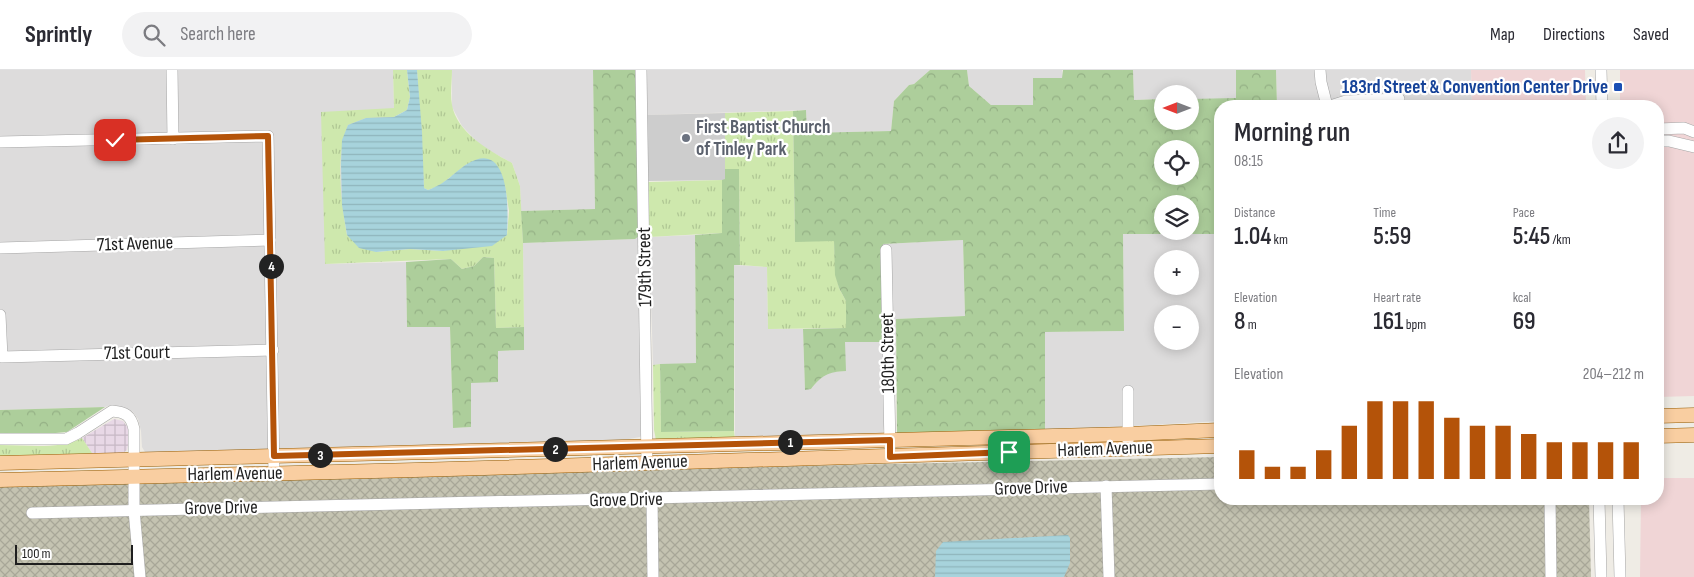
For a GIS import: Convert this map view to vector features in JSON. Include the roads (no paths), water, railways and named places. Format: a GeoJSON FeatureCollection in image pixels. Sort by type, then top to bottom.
{"type":"FeatureCollection","features":[{"type":"Feature","properties":{"kind":"main road"},"geometry":{"type":"LineString","coordinates":[[1664,416],[1694,415]]}},
{"type":"Feature","properties":{"kind":"main road","name":"Harlem Avenue"},"geometry":{"type":"LineString","coordinates":[[0,463],[1214,430]]}},
{"type":"Feature","properties":{"kind":"main road"},"geometry":{"type":"LineString","coordinates":[[1664,437],[1694,435]]}},
{"type":"Feature","properties":{"kind":"main road","name":"Harlem Avenue"},"geometry":{"type":"LineString","coordinates":[[0,480],[890,457],[1214,446]]}},
{"type":"Feature","properties":{"kind":"main road"},"geometry":{"type":"LineString","coordinates":[[414,453],[415,470]]}},
{"type":"Feature","properties":{"kind":"street"},"geometry":{"type":"LineString","coordinates":[[172,70],[173,138]]}},
{"type":"Feature","properties":{"kind":"street","name":"179th Street"},"geometry":{"type":"LineString","coordinates":[[641,70],[648,463]]}},
{"type":"Feature","properties":{"kind":"street"},"geometry":{"type":"LineString","coordinates":[[1320,70],[1320,82],[1327,100]]}},
{"type":"Feature","properties":{"kind":"street"},"geometry":{"type":"LineString","coordinates":[[1601,70],[1602,100]]}},
{"type":"Feature","properties":{"kind":"street"},"geometry":{"type":"LineString","coordinates":[[1372,100],[1399,99]]}},
{"type":"Feature","properties":{"kind":"street"},"geometry":{"type":"LineString","coordinates":[[1664,129],[1684,128],[1694,132]]}},
{"type":"Feature","properties":{"kind":"street"},"geometry":{"type":"LineString","coordinates":[[0,142],[268,136],[274,474]]}},
{"type":"Feature","properties":{"kind":"street"},"geometry":{"type":"LineString","coordinates":[[1664,141],[1694,147]]}},
{"type":"Feature","properties":{"kind":"street","name":"71st Avenue"},"geometry":{"type":"LineString","coordinates":[[0,248],[270,240]]}},
{"type":"Feature","properties":{"kind":"street","name":"180th Street"},"geometry":{"type":"LineString","coordinates":[[886,250],[890,457]]}},
{"type":"Feature","properties":{"kind":"street","name":"71st Court"},"geometry":{"type":"LineString","coordinates":[[0,315],[2,357],[273,350]]}},
{"type":"Feature","properties":{"kind":"street"},"geometry":{"type":"LineString","coordinates":[[1128,391],[1128,448]]}},
{"type":"Feature","properties":{"kind":"street"},"geometry":{"type":"LineString","coordinates":[[0,439],[66,439],[107,413],[112,411],[126,414],[132,422],[134,429],[134,510],[140,577]]}},
{"type":"Feature","properties":{"kind":"street","name":"Grove Drive"},"geometry":{"type":"LineString","coordinates":[[32,513],[1214,484]]}},
{"type":"Feature","properties":{"kind":"street"},"geometry":{"type":"LineString","coordinates":[[1106,486],[1110,577]]}},
{"type":"Feature","properties":{"kind":"street"},"geometry":{"type":"LineString","coordinates":[[652,499],[654,577]]}},
{"type":"Feature","properties":{"kind":"street"},"geometry":{"type":"LineString","coordinates":[[1550,505],[1551,577]]}},
{"type":"Feature","properties":{"kind":"street"},"geometry":{"type":"LineString","coordinates":[[1599,505],[1601,577]]}},
{"type":"Feature","properties":{"kind":"street"},"geometry":{"type":"LineString","coordinates":[[1618,505],[1620,577]]}},
{"type":"Feature","properties":{"kind":"water"},"geometry":{"type":"Polygon","coordinates":[[[407,70],[417,70],[424,188],[428,190],[435,187],[467,164],[481,158],[492,160],[499,168],[507,195],[507,235],[492,246],[443,251],[410,249],[376,252],[359,248],[347,235],[342,205],[342,140],[348,125],[366,118],[394,117],[407,110],[410,97],[407,70]]]}},
{"type":"Feature","properties":{"kind":"water"},"geometry":{"type":"Polygon","coordinates":[[[1068,535],[1070,538],[1070,563],[1064,577],[935,577],[936,551],[943,542],[1068,535]]]}},
{"type":"Feature","properties":{"kind":"place","name":"183rd Street & Convention Center Drive"},"geometry":{"type":"Point","coordinates":[1618,87]}},
{"type":"Feature","properties":{"kind":"place","name":"First Baptist Church of Tinley Park"},"geometry":{"type":"Point","coordinates":[686,138]}}]}
